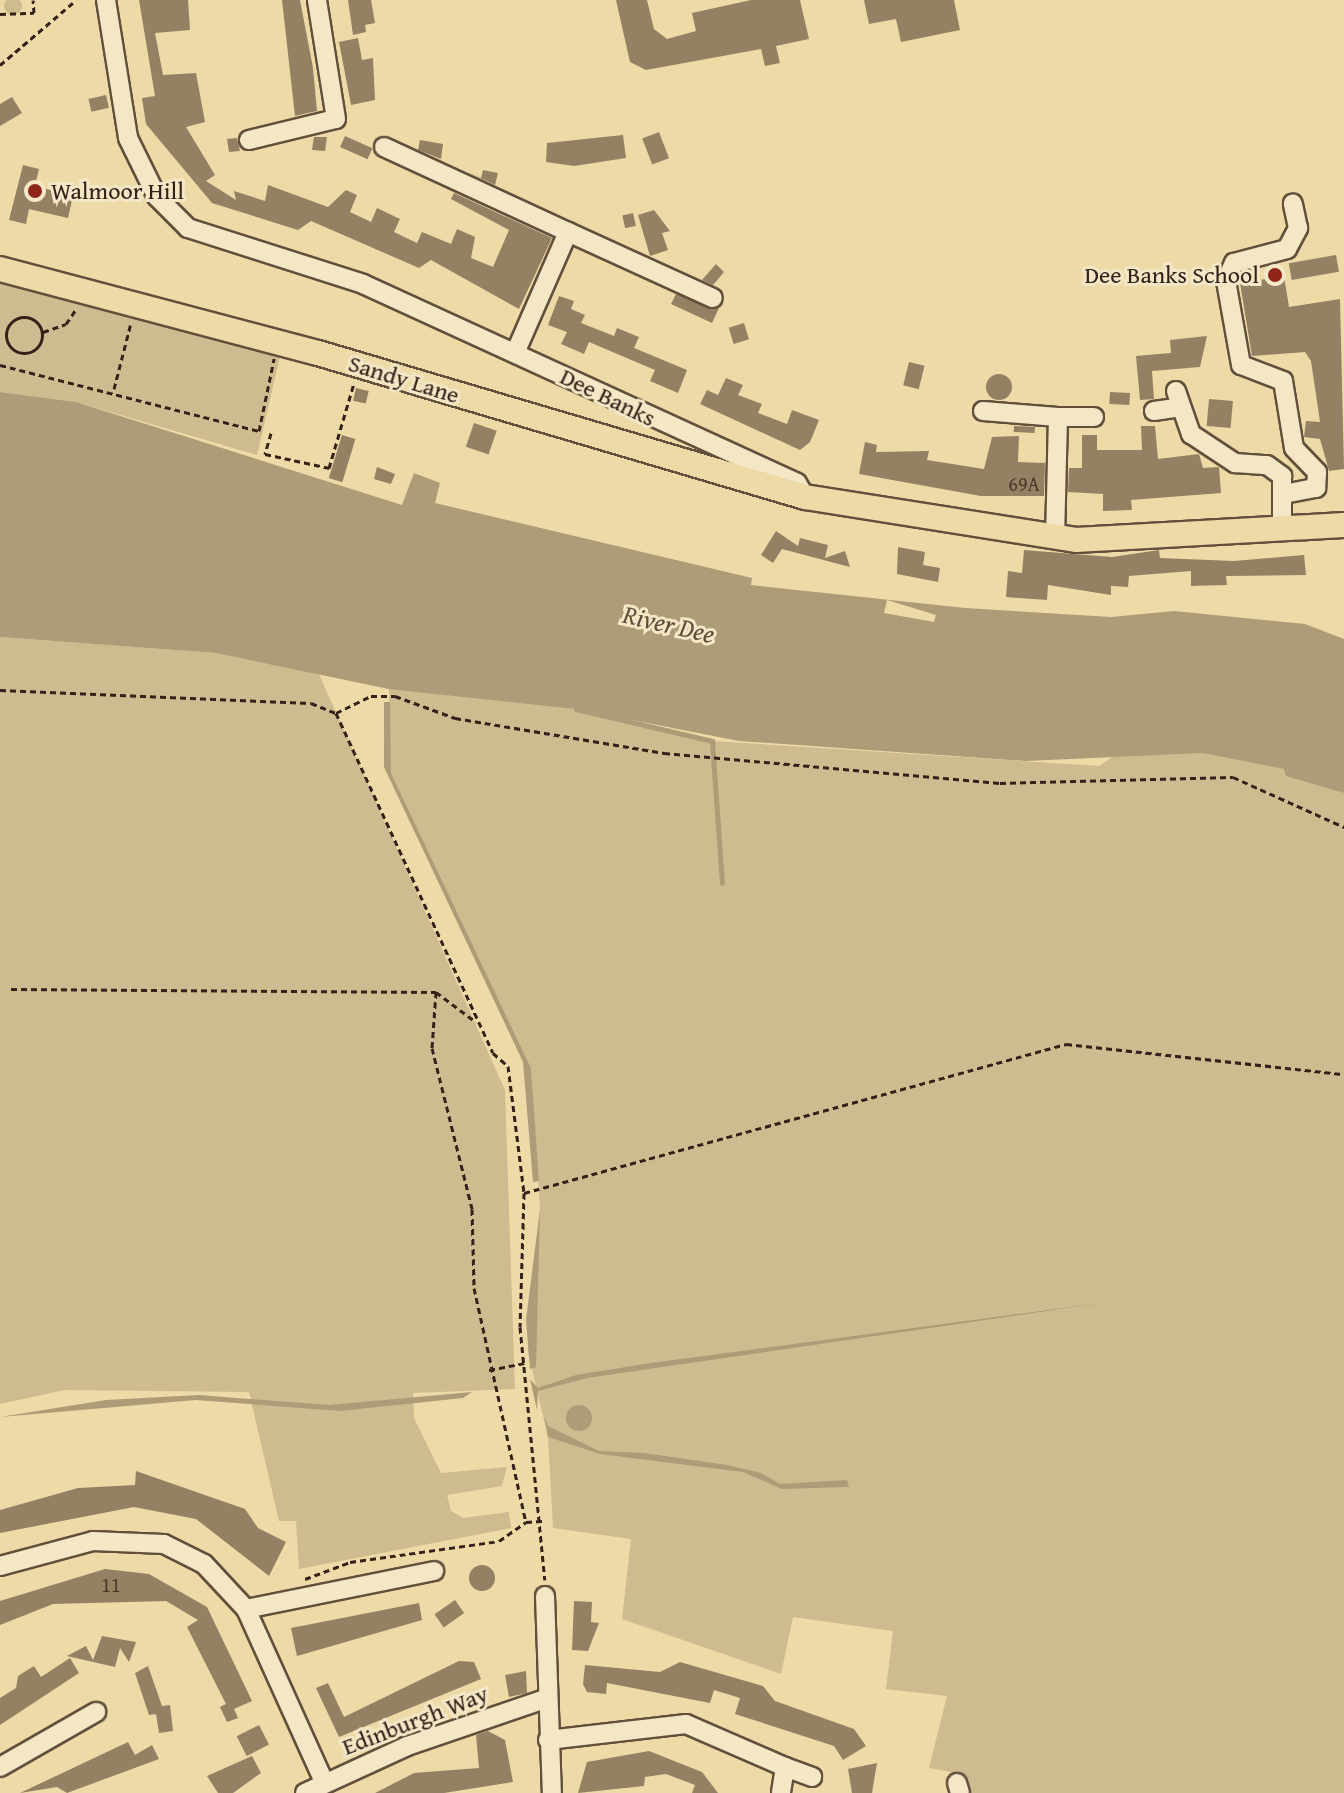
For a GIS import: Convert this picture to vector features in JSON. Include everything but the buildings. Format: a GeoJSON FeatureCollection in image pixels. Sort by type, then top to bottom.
{"type":"FeatureCollection","features":[{"type":"Feature","properties":{"kind":"main road","name":"Sandy Lane"},"geometry":{"type":"LineString","coordinates":[[0,269],[359,364],[805,497]]}},
{"type":"Feature","properties":{"kind":"main road","name":"Dee Banks"},"geometry":{"type":"LineString","coordinates":[[805,497],[1055,538],[1282,531],[1344,525]]}},
{"type":"Feature","properties":{"kind":"street","name":"Dee Banks"},"geometry":{"type":"LineString","coordinates":[[106,0],[128,138],[157,197],[188,228],[344,276],[516,351],[797,483],[805,497]]}},
{"type":"Feature","properties":{"kind":"street"},"geometry":{"type":"LineString","coordinates":[[249,140],[330,125],[338,108],[317,0]]}},
{"type":"Feature","properties":{"kind":"street"},"geometry":{"type":"LineString","coordinates":[[384,147],[713,298]]}},
{"type":"Feature","properties":{"kind":"street"},"geometry":{"type":"LineString","coordinates":[[1282,531],[1277,478],[1294,448],[1283,381],[1241,365],[1226,281],[1234,263],[1287,249],[1298,228],[1293,204]]}},
{"type":"Feature","properties":{"kind":"street"},"geometry":{"type":"LineString","coordinates":[[516,351],[568,232]]}},
{"type":"Feature","properties":{"kind":"street"},"geometry":{"type":"LineString","coordinates":[[1154,411],[1176,400],[1191,434],[1235,463],[1277,478],[1320,482],[1313,463],[1294,448]]}},
{"type":"Feature","properties":{"kind":"street"},"geometry":{"type":"LineString","coordinates":[[983,411],[1094,417]]}},
{"type":"Feature","properties":{"kind":"street"},"geometry":{"type":"LineString","coordinates":[[1055,538],[1058,417]]}},
{"type":"Feature","properties":{"kind":"street"},"geometry":{"type":"LineString","coordinates":[[0,1566],[93,1541],[164,1544],[204,1564],[246,1609],[324,1782]]}},
{"type":"Feature","properties":{"kind":"street"},"geometry":{"type":"LineString","coordinates":[[246,1609],[434,1571]]}},
{"type":"Feature","properties":{"kind":"street"},"geometry":{"type":"LineString","coordinates":[[545,1596],[545,1699],[552,1793]]}},
{"type":"Feature","properties":{"kind":"street","name":"Edinburgh Way"},"geometry":{"type":"LineString","coordinates":[[305,1793],[324,1782],[545,1699]]}},
{"type":"Feature","properties":{"kind":"street"},"geometry":{"type":"LineString","coordinates":[[0,1767],[96,1712]]}},
{"type":"Feature","properties":{"kind":"street"},"geometry":{"type":"LineString","coordinates":[[548,1740],[686,1724],[812,1777]]}},
{"type":"Feature","properties":{"kind":"street"},"geometry":{"type":"LineString","coordinates":[[781,1793],[785,1767]]}},
{"type":"Feature","properties":{"kind":"path"},"geometry":{"type":"LineString","coordinates":[[0,14],[34,13],[33,0]]}},
{"type":"Feature","properties":{"kind":"path"},"geometry":{"type":"LineString","coordinates":[[0,65],[76,0]]}},
{"type":"Feature","properties":{"kind":"path"},"geometry":{"type":"LineString","coordinates":[[6,331],[11,348],[22,354],[39,346],[43,332],[73,318],[81,290]]}},
{"type":"Feature","properties":{"kind":"path"},"geometry":{"type":"LineString","coordinates":[[114,391],[136,304]]}},
{"type":"Feature","properties":{"kind":"path"},"geometry":{"type":"LineString","coordinates":[[6,331],[27,317],[43,332]]}},
{"type":"Feature","properties":{"kind":"path"},"geometry":{"type":"LineString","coordinates":[[0,329],[6,331]]}},
{"type":"Feature","properties":{"kind":"path"},"geometry":{"type":"LineString","coordinates":[[0,365],[114,391],[259,431],[278,342]]}},
{"type":"Feature","properties":{"kind":"path"},"geometry":{"type":"LineString","coordinates":[[271,433],[265,454],[329,468],[359,364]]}},
{"type":"Feature","properties":{"kind":"path"},"geometry":{"type":"LineString","coordinates":[[0,690],[311,703],[336,713],[479,1024],[508,1066],[524,1193],[525,1363],[543,1520],[545,1596]]}},
{"type":"Feature","properties":{"kind":"path"},"geometry":{"type":"LineString","coordinates":[[336,713],[371,696],[395,696],[455,718],[696,754],[717,753],[1000,783],[1233,777],[1344,827]]}},
{"type":"Feature","properties":{"kind":"path"},"geometry":{"type":"LineString","coordinates":[[11,989],[436,992],[479,1024]]}},
{"type":"Feature","properties":{"kind":"path"},"geometry":{"type":"LineString","coordinates":[[436,992],[432,1048],[472,1209],[474,1288],[489,1370],[526,1522]]}},
{"type":"Feature","properties":{"kind":"path"},"geometry":{"type":"LineString","coordinates":[[524,1193],[1066,1044],[1344,1074]]}},
{"type":"Feature","properties":{"kind":"path"},"geometry":{"type":"LineString","coordinates":[[489,1370],[525,1363]]}},
{"type":"Feature","properties":{"kind":"path"},"geometry":{"type":"LineString","coordinates":[[297,1599],[295,1589],[307,1578],[335,1567],[499,1541],[526,1522],[543,1520]]}},
{"type":"Feature","properties":{"kind":"shaded area"},"geometry":{"type":"Polygon","coordinates":[[[9,-3],[17,-3],[22,6],[20,13],[9,15],[4,10],[4,2],[9,-3]]]}},
{"type":"Feature","properties":{"kind":"shaded area"},"geometry":{"type":"Polygon","coordinates":[[[0,277],[281,352],[257,455],[76,402],[0,392],[0,277]]]}},
{"type":"Feature","properties":{"kind":"shaded area"},"geometry":{"type":"Polygon","coordinates":[[[0,637],[216,653],[318,672],[505,1090],[515,1389],[413,1393],[414,1418],[441,1473],[507,1467],[502,1486],[447,1495],[451,1511],[463,1518],[509,1512],[511,1528],[299,1569],[296,1521],[279,1521],[249,1392],[65,1390],[0,1404],[0,637]]]}},
{"type":"Feature","properties":{"kind":"shaded area"},"geometry":{"type":"Polygon","coordinates":[[[400,685],[576,709],[712,741],[1099,766],[1115,755],[1202,753],[1284,769],[1344,793],[1344,1793],[966,1793],[957,1773],[929,1768],[947,1696],[886,1689],[893,1631],[793,1617],[781,1674],[622,1619],[631,1539],[553,1528],[548,1437],[528,1352],[540,1209],[531,1068],[391,773],[389,689],[400,685]]]}},
{"type":"Feature","properties":{"kind":"water","name":"River Dee"},"geometry":{"type":"Polygon","coordinates":[[[0,392],[76,402],[402,505],[414,473],[440,483],[435,503],[752,578],[751,585],[965,608],[1111,617],[1174,611],[1305,624],[1344,639],[1344,793],[1286,776],[1284,769],[1202,753],[1026,761],[739,741],[576,709],[389,689],[216,653],[0,637],[0,392]]]}},
{"type":"Feature","properties":{"kind":"water"},"geometry":{"type":"Polygon","coordinates":[[[384,702],[390,702],[391,773],[531,1068],[539,1181],[533,1182],[523,1062],[384,767],[384,702]]]}},
{"type":"Feature","properties":{"kind":"water"},"geometry":{"type":"Polygon","coordinates":[[[540,1209],[536,1367],[530,1369],[526,1320],[540,1209]]]}},
{"type":"Feature","properties":{"kind":"water"},"geometry":{"type":"Polygon","coordinates":[[[1108,1302],[587,1378],[538,1391],[537,1410],[530,1379],[538,1388],[576,1375],[651,1363],[1108,1302]]]}},
{"type":"Feature","properties":{"kind":"water"},"geometry":{"type":"Polygon","coordinates":[[[472,1392],[463,1398],[340,1411],[196,1400],[0,1417],[106,1400],[199,1395],[329,1405],[472,1392]]]}},
{"type":"Feature","properties":{"kind":"water"},"geometry":{"type":"Polygon","coordinates":[[[579,1405],[588,1409],[592,1418],[588,1427],[579,1431],[570,1427],[566,1418],[570,1409],[579,1405]]]}},
{"type":"Feature","properties":{"kind":"water"},"geometry":{"type":"Polygon","coordinates":[[[544,1416],[548,1426],[599,1451],[644,1453],[727,1465],[761,1473],[780,1484],[847,1480],[849,1487],[782,1489],[743,1472],[600,1454],[548,1437],[544,1416]]]}},
{"type":"Feature","properties":{"kind":"pier"},"geometry":{"type":"Polygon","coordinates":[[[887,600],[936,615],[934,622],[884,613],[887,600]]]}},
{"type":"Feature","properties":{"kind":"waterway"},"geometry":{"type":"LineString","coordinates":[[576,709],[712,741],[722,883]]}},
{"type":"Feature","properties":{"kind":"place","name":"Walmoor Hill"},"geometry":{"type":"Point","coordinates":[35,191]}},
{"type":"Feature","properties":{"kind":"place","name":"Dee Banks School"},"geometry":{"type":"Point","coordinates":[1275,275]}}]}
